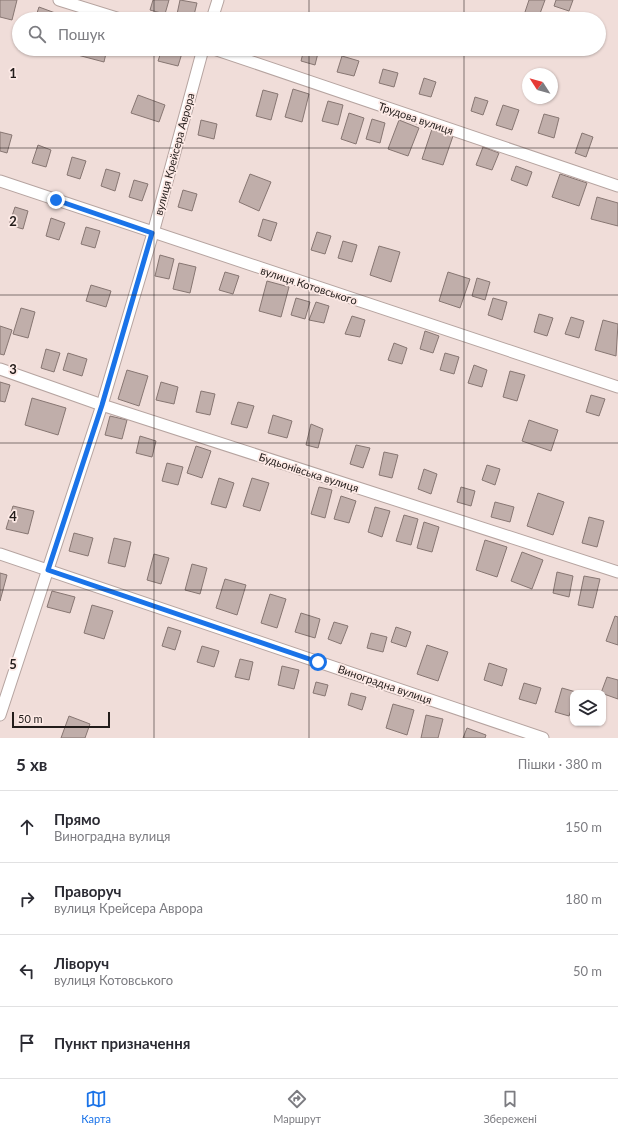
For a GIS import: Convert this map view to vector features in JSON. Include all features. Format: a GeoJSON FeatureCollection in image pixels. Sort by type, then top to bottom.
{"type":"FeatureCollection","features":[{"type":"Feature","properties":{"kind":"street"},"geometry":{"type":"LineString","coordinates":[[59,0],[98,12]]}},
{"type":"Feature","properties":{"kind":"street"},"geometry":{"type":"LineString","coordinates":[[214,12],[218,0]]}},
{"type":"Feature","properties":{"kind":"street","name":"вулиця Крейсера Аврора"},"geometry":{"type":"LineString","coordinates":[[0,715],[102,405],[201,56]]}},
{"type":"Feature","properties":{"kind":"street","name":"Трудова вулиця"},"geometry":{"type":"LineString","coordinates":[[235,56],[618,186]]}},
{"type":"Feature","properties":{"kind":"street","name":"вулиця Котовського"},"geometry":{"type":"LineString","coordinates":[[0,181],[152,233],[618,387]]}},
{"type":"Feature","properties":{"kind":"street","name":"Будьонівська вулиця"},"geometry":{"type":"LineString","coordinates":[[0,369],[102,405],[618,572]]}},
{"type":"Feature","properties":{"kind":"street","name":"Виноградна вулиця"},"geometry":{"type":"LineString","coordinates":[[0,554],[543,738]]}},
{"type":"Feature","properties":{"kind":"building"},"geometry":{"type":"Polygon","coordinates":[[[0,0],[17,0],[14,12],[12,12],[12,20],[0,17],[0,0]]]}},
{"type":"Feature","properties":{"kind":"building"},"geometry":{"type":"Polygon","coordinates":[[[153,0],[169,0],[166,12],[150,10],[153,0]]]}},
{"type":"Feature","properties":{"kind":"building"},"geometry":{"type":"Polygon","coordinates":[[[180,0],[197,3],[195,12],[177,12],[180,0]]]}},
{"type":"Feature","properties":{"kind":"building"},"geometry":{"type":"Polygon","coordinates":[[[529,0],[545,0],[541,12],[525,12],[529,0]]]}},
{"type":"Feature","properties":{"kind":"building"},"geometry":{"type":"Polygon","coordinates":[[[556,0],[573,0],[569,11],[554,6],[556,0]]]}},
{"type":"Feature","properties":{"kind":"building"},"geometry":{"type":"Polygon","coordinates":[[[39,7],[53,12],[37,12],[39,7]]]}},
{"type":"Feature","properties":{"kind":"building"},"geometry":{"type":"Polygon","coordinates":[[[81,56],[105,56],[104,62],[81,56]]]}},
{"type":"Feature","properties":{"kind":"building"},"geometry":{"type":"Polygon","coordinates":[[[160,56],[181,56],[178,66],[158,61],[160,56]]]}},
{"type":"Feature","properties":{"kind":"building"},"geometry":{"type":"Polygon","coordinates":[[[302,56],[317,56],[315,65],[301,61],[302,56]]]}},
{"type":"Feature","properties":{"kind":"building"},"geometry":{"type":"Polygon","coordinates":[[[342,56],[359,61],[354,76],[337,72],[342,56]]]}},
{"type":"Feature","properties":{"kind":"building"},"geometry":{"type":"Polygon","coordinates":[[[383,69],[398,73],[394,87],[379,83],[383,69]]]}},
{"type":"Feature","properties":{"kind":"building"},"geometry":{"type":"Polygon","coordinates":[[[424,78],[436,82],[431,97],[419,94],[424,78]]]}},
{"type":"Feature","properties":{"kind":"building"},"geometry":{"type":"Polygon","coordinates":[[[293,89],[309,94],[302,122],[285,117],[293,89]]]}},
{"type":"Feature","properties":{"kind":"building"},"geometry":{"type":"Polygon","coordinates":[[[263,90],[278,94],[271,120],[256,116],[263,90]]]}},
{"type":"Feature","properties":{"kind":"building"},"geometry":{"type":"Polygon","coordinates":[[[138,95],[165,105],[159,122],[131,113],[138,95]]]}},
{"type":"Feature","properties":{"kind":"building"},"geometry":{"type":"Polygon","coordinates":[[[475,97],[488,101],[483,115],[471,111],[475,97]]]}},
{"type":"Feature","properties":{"kind":"building"},"geometry":{"type":"Polygon","coordinates":[[[328,101],[343,105],[338,125],[322,121],[328,101]]]}},
{"type":"Feature","properties":{"kind":"building"},"geometry":{"type":"Polygon","coordinates":[[[503,105],[519,110],[512,130],[496,125],[503,105]]]}},
{"type":"Feature","properties":{"kind":"building"},"geometry":{"type":"Polygon","coordinates":[[[349,113],[364,118],[356,144],[341,139],[349,113]]]}},
{"type":"Feature","properties":{"kind":"building"},"geometry":{"type":"Polygon","coordinates":[[[544,114],[559,118],[554,138],[538,133],[544,114]]]}},
{"type":"Feature","properties":{"kind":"building"},"geometry":{"type":"Polygon","coordinates":[[[372,119],[385,123],[380,143],[366,139],[372,119]]]}},
{"type":"Feature","properties":{"kind":"building"},"geometry":{"type":"Polygon","coordinates":[[[201,120],[217,124],[214,139],[198,135],[201,120]]]}},
{"type":"Feature","properties":{"kind":"building"},"geometry":{"type":"Polygon","coordinates":[[[399,120],[419,128],[408,156],[388,149],[399,120]]]}},
{"type":"Feature","properties":{"kind":"building"},"geometry":{"type":"Polygon","coordinates":[[[432,129],[453,136],[443,165],[422,159],[432,129]]]}},
{"type":"Feature","properties":{"kind":"building"},"geometry":{"type":"Polygon","coordinates":[[[0,132],[12,135],[7,153],[0,151],[0,132]]]}},
{"type":"Feature","properties":{"kind":"building"},"geometry":{"type":"Polygon","coordinates":[[[582,133],[593,137],[586,157],[575,153],[582,133]]]}},
{"type":"Feature","properties":{"kind":"building"},"geometry":{"type":"Polygon","coordinates":[[[38,145],[51,150],[46,167],[32,163],[38,145]]]}},
{"type":"Feature","properties":{"kind":"building"},"geometry":{"type":"Polygon","coordinates":[[[483,147],[499,153],[492,170],[476,165],[483,147]]]}},
{"type":"Feature","properties":{"kind":"building"},"geometry":{"type":"Polygon","coordinates":[[[72,157],[86,161],[80,179],[67,175],[72,157]]]}},
{"type":"Feature","properties":{"kind":"building"},"geometry":{"type":"Polygon","coordinates":[[[516,166],[532,172],[527,186],[511,180],[516,166]]]}},
{"type":"Feature","properties":{"kind":"building"},"geometry":{"type":"Polygon","coordinates":[[[106,169],[120,173],[115,191],[101,186],[106,169]]]}},
{"type":"Feature","properties":{"kind":"building"},"geometry":{"type":"Polygon","coordinates":[[[250,174],[271,182],[259,211],[239,202],[250,174]]]}},
{"type":"Feature","properties":{"kind":"building"},"geometry":{"type":"Polygon","coordinates":[[[560,174],[587,183],[579,206],[552,197],[560,174]]]}},
{"type":"Feature","properties":{"kind":"building"},"geometry":{"type":"Polygon","coordinates":[[[134,180],[148,184],[142,201],[129,197],[134,180]]]}},
{"type":"Feature","properties":{"kind":"building"},"geometry":{"type":"Polygon","coordinates":[[[183,190],[197,194],[192,211],[178,207],[183,190]]]}},
{"type":"Feature","properties":{"kind":"building"},"geometry":{"type":"Polygon","coordinates":[[[597,197],[618,203],[618,226],[591,219],[597,197]]]}},
{"type":"Feature","properties":{"kind":"building"},"geometry":{"type":"Polygon","coordinates":[[[15,207],[28,211],[23,229],[9,225],[15,207]]]}},
{"type":"Feature","properties":{"kind":"building"},"geometry":{"type":"Polygon","coordinates":[[[51,218],[65,223],[59,240],[46,236],[51,218]]]}},
{"type":"Feature","properties":{"kind":"building"},"geometry":{"type":"Polygon","coordinates":[[[263,219],[277,223],[271,241],[258,236],[263,219]]]}},
{"type":"Feature","properties":{"kind":"building"},"geometry":{"type":"Polygon","coordinates":[[[86,227],[100,231],[95,248],[81,244],[86,227]]]}},
{"type":"Feature","properties":{"kind":"building"},"geometry":{"type":"Polygon","coordinates":[[[317,232],[331,236],[325,254],[311,250],[317,232]]]}},
{"type":"Feature","properties":{"kind":"building"},"geometry":{"type":"Polygon","coordinates":[[[343,241],[357,245],[352,262],[338,258],[343,241]]]}},
{"type":"Feature","properties":{"kind":"building"},"geometry":{"type":"Polygon","coordinates":[[[379,246],[400,252],[391,282],[370,275],[379,246]]]}},
{"type":"Feature","properties":{"kind":"building"},"geometry":{"type":"Polygon","coordinates":[[[160,255],[174,259],[169,279],[155,276],[160,255]]]}},
{"type":"Feature","properties":{"kind":"building"},"geometry":{"type":"Polygon","coordinates":[[[179,263],[196,267],[190,293],[173,289],[179,263]]]}},
{"type":"Feature","properties":{"kind":"building"},"geometry":{"type":"Polygon","coordinates":[[[225,272],[239,276],[233,294],[219,290],[225,272]]]}},
{"type":"Feature","properties":{"kind":"building"},"geometry":{"type":"Polygon","coordinates":[[[448,272],[470,279],[460,308],[439,301],[448,272]]]}},
{"type":"Feature","properties":{"kind":"building"},"geometry":{"type":"Polygon","coordinates":[[[477,278],[490,282],[485,300],[472,296],[477,278]]]}},
{"type":"Feature","properties":{"kind":"building"},"geometry":{"type":"Polygon","coordinates":[[[267,281],[289,287],[281,317],[259,311],[267,281]]]}},
{"type":"Feature","properties":{"kind":"building"},"geometry":{"type":"Polygon","coordinates":[[[91,285],[111,291],[106,307],[86,301],[91,285]]]}},
{"type":"Feature","properties":{"kind":"building"},"geometry":{"type":"Polygon","coordinates":[[[296,298],[310,302],[305,319],[291,315],[296,298]]]}},
{"type":"Feature","properties":{"kind":"building"},"geometry":{"type":"Polygon","coordinates":[[[493,298],[507,302],[502,320],[488,315],[493,298]]]}},
{"type":"Feature","properties":{"kind":"building"},"geometry":{"type":"Polygon","coordinates":[[[316,302],[329,306],[324,323],[309,320],[316,302]]]}},
{"type":"Feature","properties":{"kind":"building"},"geometry":{"type":"Polygon","coordinates":[[[21,308],[35,312],[28,338],[13,334],[21,308]]]}},
{"type":"Feature","properties":{"kind":"building"},"geometry":{"type":"Polygon","coordinates":[[[539,314],[553,318],[547,336],[534,332],[539,314]]]}},
{"type":"Feature","properties":{"kind":"building"},"geometry":{"type":"Polygon","coordinates":[[[352,316],[365,320],[360,337],[345,334],[352,316]]]}},
{"type":"Feature","properties":{"kind":"building"},"geometry":{"type":"Polygon","coordinates":[[[571,317],[584,321],[579,338],[565,334],[571,317]]]}},
{"type":"Feature","properties":{"kind":"building"},"geometry":{"type":"Polygon","coordinates":[[[603,320],[618,324],[616,356],[595,350],[603,320]]]}},
{"type":"Feature","properties":{"kind":"building"},"geometry":{"type":"Polygon","coordinates":[[[0,326],[12,330],[4,355],[0,354],[0,326]]]}},
{"type":"Feature","properties":{"kind":"building"},"geometry":{"type":"Polygon","coordinates":[[[425,331],[439,336],[433,353],[420,349],[425,331]]]}},
{"type":"Feature","properties":{"kind":"building"},"geometry":{"type":"Polygon","coordinates":[[[394,343],[407,348],[402,364],[388,360],[394,343]]]}},
{"type":"Feature","properties":{"kind":"building"},"geometry":{"type":"Polygon","coordinates":[[[46,349],[60,353],[54,372],[41,368],[46,349]]]}},
{"type":"Feature","properties":{"kind":"building"},"geometry":{"type":"Polygon","coordinates":[[[68,353],[87,359],[82,376],[63,370],[68,353]]]}},
{"type":"Feature","properties":{"kind":"building"},"geometry":{"type":"Polygon","coordinates":[[[445,353],[459,357],[454,374],[440,370],[445,353]]]}},
{"type":"Feature","properties":{"kind":"building"},"geometry":{"type":"Polygon","coordinates":[[[474,365],[487,370],[482,387],[468,383],[474,365]]]}},
{"type":"Feature","properties":{"kind":"building"},"geometry":{"type":"Polygon","coordinates":[[[127,370],[148,376],[139,406],[118,399],[127,370]]]}},
{"type":"Feature","properties":{"kind":"building"},"geometry":{"type":"Polygon","coordinates":[[[510,371],[525,375],[517,401],[503,397],[510,371]]]}},
{"type":"Feature","properties":{"kind":"building"},"geometry":{"type":"Polygon","coordinates":[[[0,382],[10,385],[5,402],[0,401],[0,382]]]}},
{"type":"Feature","properties":{"kind":"building"},"geometry":{"type":"Polygon","coordinates":[[[161,382],[178,387],[174,404],[156,400],[161,382]]]}},
{"type":"Feature","properties":{"kind":"building"},"geometry":{"type":"Polygon","coordinates":[[[201,391],[215,394],[210,415],[196,412],[201,391]]]}},
{"type":"Feature","properties":{"kind":"building"},"geometry":{"type":"Polygon","coordinates":[[[591,395],[605,399],[599,416],[586,412],[591,395]]]}},
{"type":"Feature","properties":{"kind":"building"},"geometry":{"type":"Polygon","coordinates":[[[32,398],[66,408],[58,435],[25,425],[32,398]]]}},
{"type":"Feature","properties":{"kind":"building"},"geometry":{"type":"Polygon","coordinates":[[[238,402],[254,406],[247,428],[231,424],[238,402]]]}},
{"type":"Feature","properties":{"kind":"building"},"geometry":{"type":"Polygon","coordinates":[[[273,415],[292,421],[287,438],[268,433],[273,415]]]}},
{"type":"Feature","properties":{"kind":"building"},"geometry":{"type":"Polygon","coordinates":[[[110,416],[127,420],[122,439],[105,435],[110,416]]]}},
{"type":"Feature","properties":{"kind":"building"},"geometry":{"type":"Polygon","coordinates":[[[529,420],[558,430],[551,451],[522,441],[529,420]]]}},
{"type":"Feature","properties":{"kind":"building"},"geometry":{"type":"Polygon","coordinates":[[[311,424],[323,429],[318,448],[306,445],[311,424]]]}},
{"type":"Feature","properties":{"kind":"building"},"geometry":{"type":"Polygon","coordinates":[[[140,436],[156,441],[152,457],[136,453],[140,436]]]}},
{"type":"Feature","properties":{"kind":"building"},"geometry":{"type":"Polygon","coordinates":[[[356,445],[370,448],[363,468],[350,464],[356,445]]]}},
{"type":"Feature","properties":{"kind":"building"},"geometry":{"type":"Polygon","coordinates":[[[196,446],[211,451],[202,478],[187,473],[196,446]]]}},
{"type":"Feature","properties":{"kind":"building"},"geometry":{"type":"Polygon","coordinates":[[[384,452],[398,455],[392,478],[379,475],[384,452]]]}},
{"type":"Feature","properties":{"kind":"building"},"geometry":{"type":"Polygon","coordinates":[[[167,463],[183,467],[178,485],[162,481],[167,463]]]}},
{"type":"Feature","properties":{"kind":"building"},"geometry":{"type":"Polygon","coordinates":[[[487,465],[500,469],[495,485],[482,480],[487,465]]]}},
{"type":"Feature","properties":{"kind":"building"},"geometry":{"type":"Polygon","coordinates":[[[424,469],[437,474],[431,494],[418,489],[424,469]]]}},
{"type":"Feature","properties":{"kind":"building"},"geometry":{"type":"Polygon","coordinates":[[[219,478],[234,483],[226,508],[211,504],[219,478]]]}},
{"type":"Feature","properties":{"kind":"building"},"geometry":{"type":"Polygon","coordinates":[[[252,478],[269,483],[260,511],[243,506],[252,478]]]}},
{"type":"Feature","properties":{"kind":"building"},"geometry":{"type":"Polygon","coordinates":[[[319,487],[332,490],[325,518],[311,514],[319,487]]]}},
{"type":"Feature","properties":{"kind":"building"},"geometry":{"type":"Polygon","coordinates":[[[461,487],[475,491],[471,506],[457,502],[461,487]]]}},
{"type":"Feature","properties":{"kind":"building"},"geometry":{"type":"Polygon","coordinates":[[[538,493],[564,502],[553,535],[527,526],[538,493]]]}},
{"type":"Feature","properties":{"kind":"building"},"geometry":{"type":"Polygon","coordinates":[[[341,496],[356,501],[349,523],[334,519],[341,496]]]}},
{"type":"Feature","properties":{"kind":"building"},"geometry":{"type":"Polygon","coordinates":[[[495,502],[514,507],[510,522],[491,517],[495,502]]]}},
{"type":"Feature","properties":{"kind":"building"},"geometry":{"type":"Polygon","coordinates":[[[13,506],[34,511],[28,534],[6,529],[13,506]]]}},
{"type":"Feature","properties":{"kind":"building"},"geometry":{"type":"Polygon","coordinates":[[[375,507],[390,511],[382,537],[368,532],[375,507]]]}},
{"type":"Feature","properties":{"kind":"building"},"geometry":{"type":"Polygon","coordinates":[[[404,515],[418,519],[411,545],[396,541],[404,515]]]}},
{"type":"Feature","properties":{"kind":"building"},"geometry":{"type":"Polygon","coordinates":[[[589,517],[604,521],[597,547],[582,543],[589,517]]]}},
{"type":"Feature","properties":{"kind":"building"},"geometry":{"type":"Polygon","coordinates":[[[424,522],[439,527],[432,552],[417,548],[424,522]]]}},
{"type":"Feature","properties":{"kind":"building"},"geometry":{"type":"Polygon","coordinates":[[[74,533],[93,538],[88,556],[69,551],[74,533]]]}},
{"type":"Feature","properties":{"kind":"building"},"geometry":{"type":"Polygon","coordinates":[[[114,538],[131,542],[125,567],[108,563],[114,538]]]}},
{"type":"Feature","properties":{"kind":"building"},"geometry":{"type":"Polygon","coordinates":[[[485,540],[507,547],[497,577],[476,570],[485,540]]]}},
{"type":"Feature","properties":{"kind":"building"},"geometry":{"type":"Polygon","coordinates":[[[522,552],[543,560],[532,589],[511,581],[522,552]]]}},
{"type":"Feature","properties":{"kind":"building"},"geometry":{"type":"Polygon","coordinates":[[[154,554],[169,558],[161,584],[147,580],[154,554]]]}},
{"type":"Feature","properties":{"kind":"building"},"geometry":{"type":"Polygon","coordinates":[[[192,564],[207,568],[200,594],[185,590],[192,564]]]}},
{"type":"Feature","properties":{"kind":"building"},"geometry":{"type":"Polygon","coordinates":[[[557,572],[573,576],[569,597],[553,593],[557,572]]]}},
{"type":"Feature","properties":{"kind":"building"},"geometry":{"type":"Polygon","coordinates":[[[0,573],[7,575],[0,601],[0,573]]]}},
{"type":"Feature","properties":{"kind":"building"},"geometry":{"type":"Polygon","coordinates":[[[584,576],[600,579],[593,608],[578,605],[584,576]]]}},
{"type":"Feature","properties":{"kind":"building"},"geometry":{"type":"Polygon","coordinates":[[[225,579],[246,585],[237,615],[216,608],[225,579]]]}},
{"type":"Feature","properties":{"kind":"building"},"geometry":{"type":"Polygon","coordinates":[[[52,591],[75,597],[70,613],[47,607],[52,591]]]}},
{"type":"Feature","properties":{"kind":"building"},"geometry":{"type":"Polygon","coordinates":[[[270,594],[286,599],[277,628],[261,623],[270,594]]]}},
{"type":"Feature","properties":{"kind":"building"},"geometry":{"type":"Polygon","coordinates":[[[92,605],[113,611],[104,639],[84,633],[92,605]]]}},
{"type":"Feature","properties":{"kind":"building"},"geometry":{"type":"Polygon","coordinates":[[[301,613],[320,619],[315,638],[295,632],[301,613]]]}},
{"type":"Feature","properties":{"kind":"building"},"geometry":{"type":"Polygon","coordinates":[[[615,616],[618,617],[618,645],[606,641],[615,616]]]}},
{"type":"Feature","properties":{"kind":"building"},"geometry":{"type":"Polygon","coordinates":[[[334,622],[348,626],[341,644],[328,639],[334,622]]]}},
{"type":"Feature","properties":{"kind":"building"},"geometry":{"type":"Polygon","coordinates":[[[168,627],[181,631],[175,650],[162,646],[168,627]]]}},
{"type":"Feature","properties":{"kind":"building"},"geometry":{"type":"Polygon","coordinates":[[[396,627],[411,632],[406,647],[391,642],[396,627]]]}},
{"type":"Feature","properties":{"kind":"building"},"geometry":{"type":"Polygon","coordinates":[[[371,633],[387,637],[383,652],[367,648],[371,633]]]}},
{"type":"Feature","properties":{"kind":"building"},"geometry":{"type":"Polygon","coordinates":[[[427,645],[448,652],[438,681],[417,674],[427,645]]]}},
{"type":"Feature","properties":{"kind":"building"},"geometry":{"type":"Polygon","coordinates":[[[202,646],[219,651],[214,667],[197,662],[202,646]]]}},
{"type":"Feature","properties":{"kind":"building"},"geometry":{"type":"Polygon","coordinates":[[[240,659],[253,662],[249,680],[235,677],[240,659]]]}},
{"type":"Feature","properties":{"kind":"building"},"geometry":{"type":"Polygon","coordinates":[[[489,663],[507,669],[502,686],[484,680],[489,663]]]}},
{"type":"Feature","properties":{"kind":"building"},"geometry":{"type":"Polygon","coordinates":[[[282,666],[299,670],[294,689],[278,685],[282,666]]]}},
{"type":"Feature","properties":{"kind":"building"},"geometry":{"type":"Polygon","coordinates":[[[607,677],[618,680],[618,699],[606,695],[606,690],[602,690],[607,677]]]}},
{"type":"Feature","properties":{"kind":"building"},"geometry":{"type":"Polygon","coordinates":[[[316,682],[328,685],[325,696],[313,693],[316,682]]]}},
{"type":"Feature","properties":{"kind":"building"},"geometry":{"type":"Polygon","coordinates":[[[524,683],[541,688],[536,704],[519,699],[524,683]]]}},
{"type":"Feature","properties":{"kind":"building"},"geometry":{"type":"Polygon","coordinates":[[[562,688],[570,690],[569,716],[555,712],[562,688]]]}},
{"type":"Feature","properties":{"kind":"building"},"geometry":{"type":"Polygon","coordinates":[[[351,693],[366,697],[362,710],[348,705],[351,693]]]}},
{"type":"Feature","properties":{"kind":"building"},"geometry":{"type":"Polygon","coordinates":[[[393,704],[414,710],[407,735],[386,728],[393,704]]]}},
{"type":"Feature","properties":{"kind":"building"},"geometry":{"type":"Polygon","coordinates":[[[426,715],[443,719],[438,738],[421,738],[426,715]]]}},
{"type":"Feature","properties":{"kind":"building"},"geometry":{"type":"Polygon","coordinates":[[[69,716],[90,724],[85,738],[61,738],[69,716]]]}},
{"type":"Feature","properties":{"kind":"building"},"geometry":{"type":"Polygon","coordinates":[[[467,728],[486,735],[485,738],[463,738],[467,728]]]}},
{"type":"Feature","properties":{"kind":"route"},"geometry":{"type":"LineString","coordinates":[[56,200],[152,233],[102,405],[48,570],[318,662]]}}]}
